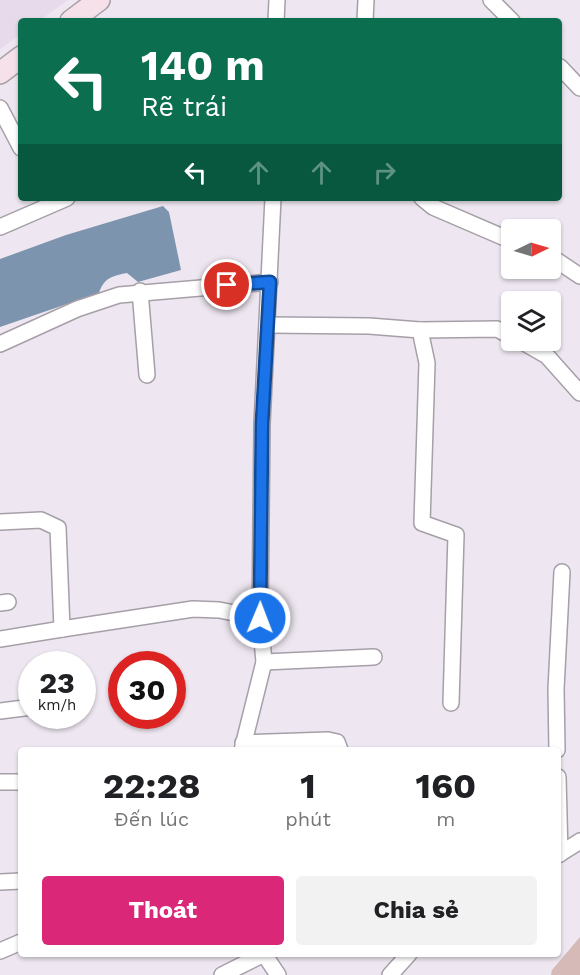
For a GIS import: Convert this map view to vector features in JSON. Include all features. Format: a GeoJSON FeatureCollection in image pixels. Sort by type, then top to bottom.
{"type":"FeatureCollection","features":[{"type":"Feature","properties":{"kind":"street"},"geometry":{"type":"LineString","coordinates":[[75,18],[99,0]]}},
{"type":"Feature","properties":{"kind":"street"},"geometry":{"type":"LineString","coordinates":[[276,18],[277,0]]}},
{"type":"Feature","properties":{"kind":"street"},"geometry":{"type":"LineString","coordinates":[[365,18],[366,0]]}},
{"type":"Feature","properties":{"kind":"street"},"geometry":{"type":"LineString","coordinates":[[491,0],[510,18]]}},
{"type":"Feature","properties":{"kind":"street"},"geometry":{"type":"LineString","coordinates":[[0,73],[18,59]]}},
{"type":"Feature","properties":{"kind":"street"},"geometry":{"type":"LineString","coordinates":[[562,69],[580,88]]}},
{"type":"Feature","properties":{"kind":"street"},"geometry":{"type":"LineString","coordinates":[[0,108],[18,142]]}},
{"type":"Feature","properties":{"kind":"street"},"geometry":{"type":"LineString","coordinates":[[0,227],[54,201]]}},
{"type":"Feature","properties":{"kind":"street"},"geometry":{"type":"LineString","coordinates":[[273,201],[262,424],[260,618],[264,662],[243,746],[328,740],[337,742],[339,747]]}},
{"type":"Feature","properties":{"kind":"street"},"geometry":{"type":"LineString","coordinates":[[426,201],[433,207],[501,236]]}},
{"type":"Feature","properties":{"kind":"street"},"geometry":{"type":"LineString","coordinates":[[561,263],[580,276]]}},
{"type":"Feature","properties":{"kind":"street"},"geometry":{"type":"LineString","coordinates":[[0,344],[77,309],[140,291],[270,282]]}},
{"type":"Feature","properties":{"kind":"street"},"geometry":{"type":"LineString","coordinates":[[140,291],[147,375]]}},
{"type":"Feature","properties":{"kind":"street"},"geometry":{"type":"LineString","coordinates":[[268,325],[369,326],[420,330],[497,329],[501,331]]}},
{"type":"Feature","properties":{"kind":"street"},"geometry":{"type":"LineString","coordinates":[[420,330],[427,363],[422,523],[456,535],[451,703]]}},
{"type":"Feature","properties":{"kind":"street"},"geometry":{"type":"LineString","coordinates":[[538,351],[547,356],[580,393]]}},
{"type":"Feature","properties":{"kind":"street"},"geometry":{"type":"LineString","coordinates":[[0,522],[40,520],[58,528],[62,629]]}},
{"type":"Feature","properties":{"kind":"street"},"geometry":{"type":"LineString","coordinates":[[557,747],[556,689],[562,572]]}},
{"type":"Feature","properties":{"kind":"street"},"geometry":{"type":"LineString","coordinates":[[0,639],[193,609],[219,610],[260,618]]}},
{"type":"Feature","properties":{"kind":"street"},"geometry":{"type":"LineString","coordinates":[[264,662],[374,657]]}},
{"type":"Feature","properties":{"kind":"street"},"geometry":{"type":"LineString","coordinates":[[0,711],[18,709]]}},
{"type":"Feature","properties":{"kind":"street"},"geometry":{"type":"LineString","coordinates":[[0,782],[18,782]]}},
{"type":"Feature","properties":{"kind":"street"},"geometry":{"type":"LineString","coordinates":[[561,854],[580,841]]}},
{"type":"Feature","properties":{"kind":"street"},"geometry":{"type":"LineString","coordinates":[[0,882],[18,881]]}},
{"type":"Feature","properties":{"kind":"street"},"geometry":{"type":"LineString","coordinates":[[0,951],[18,943]]}},
{"type":"Feature","properties":{"kind":"street"},"geometry":{"type":"LineString","coordinates":[[222,975],[258,957]]}},
{"type":"Feature","properties":{"kind":"street"},"geometry":{"type":"LineString","coordinates":[[266,957],[278,975]]}},
{"type":"Feature","properties":{"kind":"street"},"geometry":{"type":"LineString","coordinates":[[390,975],[406,957]]}},
{"type":"Feature","properties":{"kind":"shaded area"},"geometry":{"type":"Polygon","coordinates":[[[0,0],[68,0],[43,18],[18,18],[18,36],[0,49],[0,0]]]}},
{"type":"Feature","properties":{"kind":"shaded area"},"geometry":{"type":"Polygon","coordinates":[[[580,937],[580,975],[551,975],[552,970],[580,937]]]}},
{"type":"Feature","properties":{"kind":"water"},"geometry":{"type":"Polygon","coordinates":[[[163,206],[169,212],[181,270],[138,282],[127,273],[117,275],[106,281],[99,293],[0,327],[0,259],[66,235],[163,206]]]}},
{"type":"Feature","properties":{"kind":"route"},"geometry":{"type":"LineString","coordinates":[[227,285],[270,282],[262,424],[260,618]]}}]}
